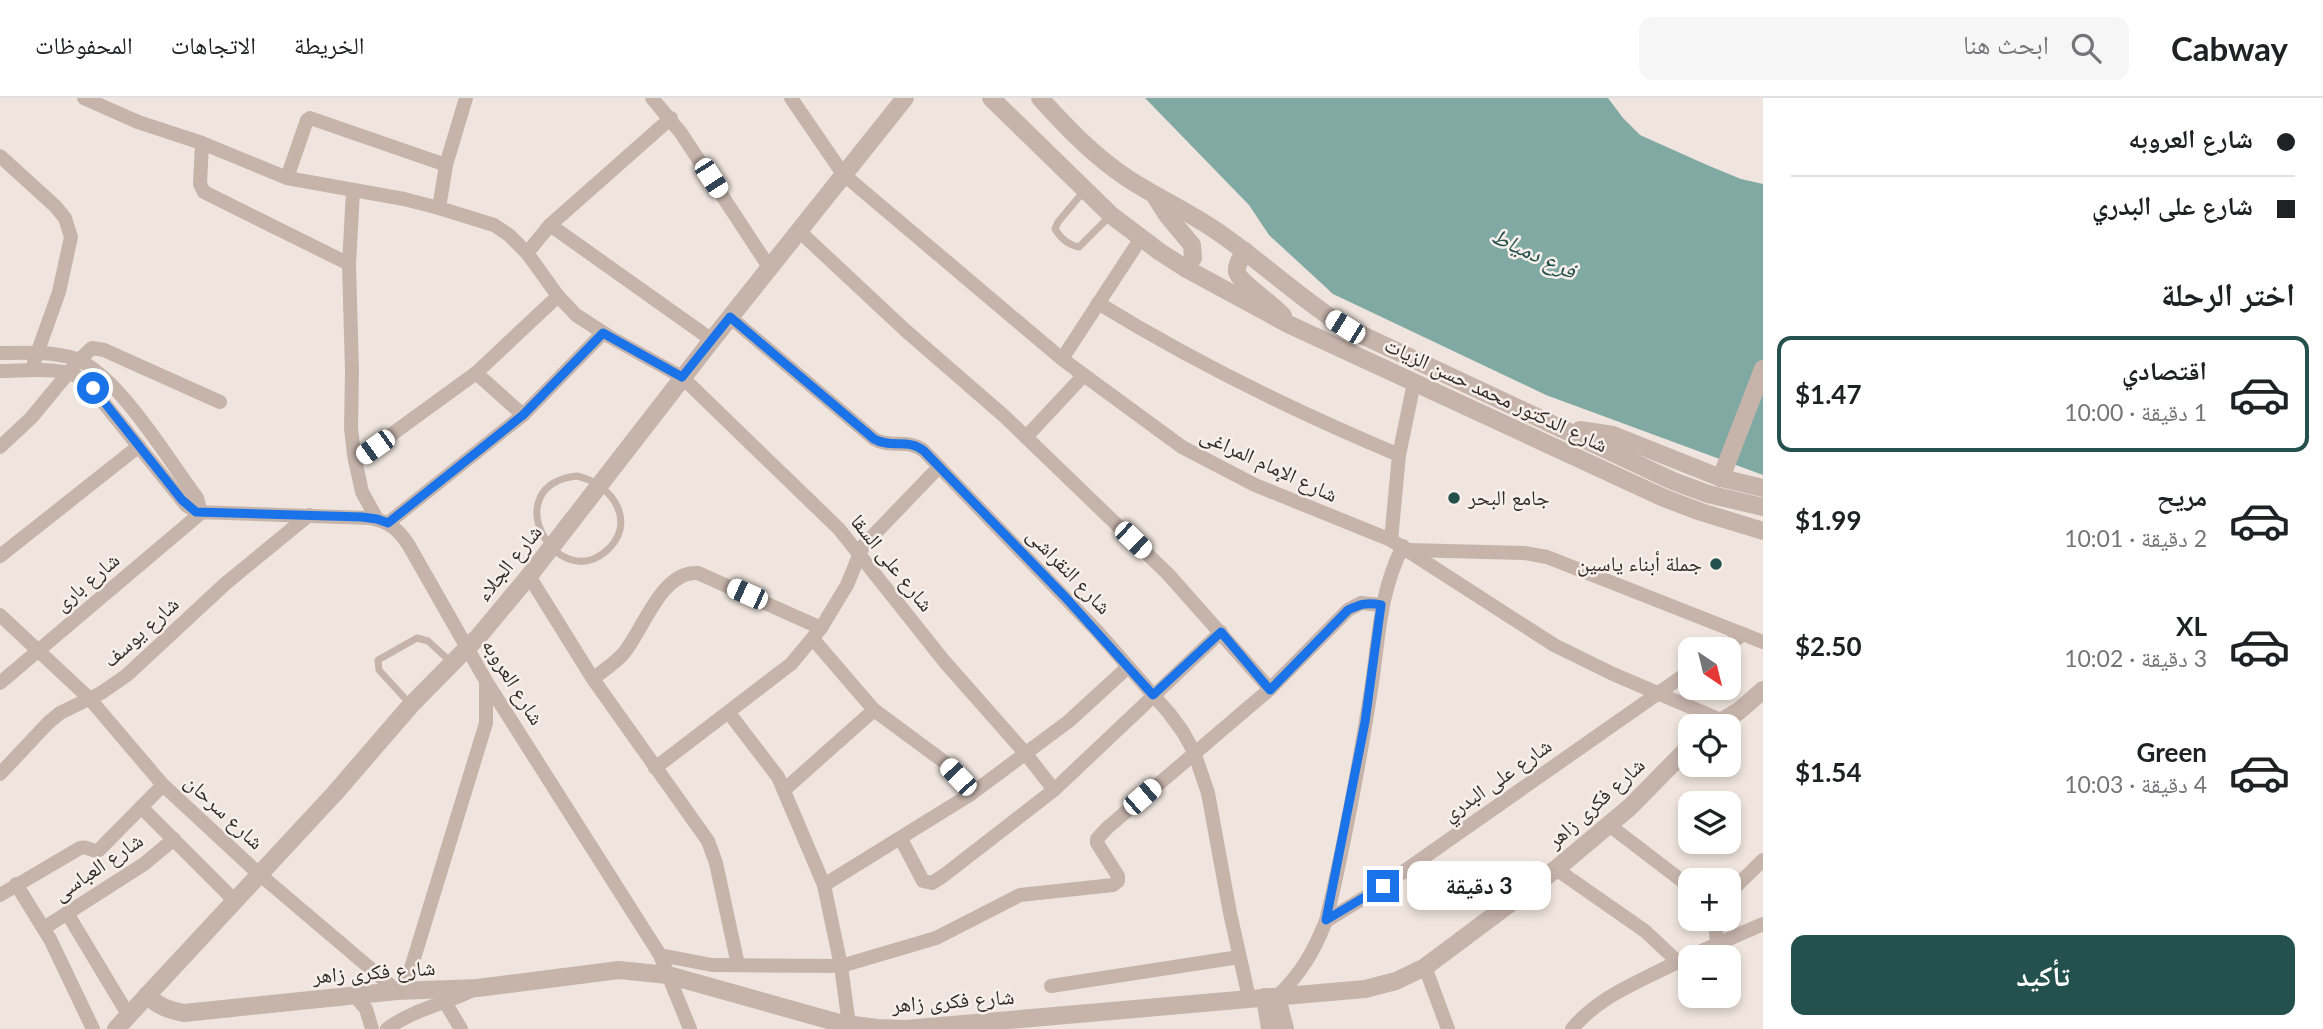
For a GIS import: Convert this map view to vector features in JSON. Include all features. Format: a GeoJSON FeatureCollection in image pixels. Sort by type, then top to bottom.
{"type":"FeatureCollection","features":[{"type":"Feature","properties":{"kind":"street","name":"شارع على السقا"},"geometry":{"type":"LineString","coordinates":[[84,98],[138,122],[202,143],[287,178],[439,208],[494,225],[509,235],[527,253],[558,296],[576,315],[682,377],[839,529],[952,671],[1026,754],[1054,790]]}},
{"type":"Feature","properties":{"kind":"street"},"geometry":{"type":"LineString","coordinates":[[439,208],[446,165],[466,98]]}},
{"type":"Feature","properties":{"kind":"street"},"geometry":{"type":"LineString","coordinates":[[652,98],[671,118],[769,267]]}},
{"type":"Feature","properties":{"kind":"street","name":"شارع الإمام المراغى"},"geometry":{"type":"LineString","coordinates":[[791,98],[843,174],[1062,359],[1182,447],[1309,508],[1401,545],[1554,645],[1700,714]]}},
{"type":"Feature","properties":{"kind":"street","name":"شارع الجلاء"},"geometry":{"type":"LineString","coordinates":[[116,1029],[335,793],[529,576],[682,377],[905,98]]}},
{"type":"Feature","properties":{"kind":"street","name":"شارع الدكتور محمد حسن الزيات"},"geometry":{"type":"LineString","coordinates":[[991,98],[1084,191],[1142,238],[1185,268],[1288,324],[1664,498],[1763,531]]}},
{"type":"Feature","properties":{"kind":"street","name":"شارع الدكتور محمد حسن الزيات"},"geometry":{"type":"LineString","coordinates":[[1040,98],[1099,158],[1245,251],[1298,295],[1345,327],[1674,481],[1708,494],[1763,507]]}},
{"type":"Feature","properties":{"kind":"street"},"geometry":{"type":"LineString","coordinates":[[287,178],[310,118],[446,165]]}},
{"type":"Feature","properties":{"kind":"street"},"geometry":{"type":"LineString","coordinates":[[527,253],[550,225],[671,118]]}},
{"type":"Feature","properties":{"kind":"street"},"geometry":{"type":"LineString","coordinates":[[202,143],[200,184],[204,192],[349,264]]}},
{"type":"Feature","properties":{"kind":"street"},"geometry":{"type":"LineString","coordinates":[[0,156],[55,206],[65,218],[71,237],[60,292],[31,371]]}},
{"type":"Feature","properties":{"kind":"street","name":"شارع العروبه"},"geometry":{"type":"LineString","coordinates":[[353,191],[349,264],[351,428],[362,492],[382,521],[395,527],[408,544],[486,681],[660,955],[690,1029]]}},
{"type":"Feature","properties":{"kind":"street"},"geometry":{"type":"LineString","coordinates":[[1155,196],[1192,245],[1193,258],[1185,268]]}},
{"type":"Feature","properties":{"kind":"street"},"geometry":{"type":"LineString","coordinates":[[550,225],[712,340]]}},
{"type":"Feature","properties":{"kind":"street"},"geometry":{"type":"LineString","coordinates":[[799,230],[905,330],[1026,437],[1168,574],[1270,690]]}},
{"type":"Feature","properties":{"kind":"street"},"geometry":{"type":"LineString","coordinates":[[1062,359],[1142,238]]}},
{"type":"Feature","properties":{"kind":"street"},"geometry":{"type":"LineString","coordinates":[[1245,251],[1237,267],[1240,278],[1273,305],[1288,324]]}},
{"type":"Feature","properties":{"kind":"street"},"geometry":{"type":"LineString","coordinates":[[355,461],[476,373],[558,296]]}},
{"type":"Feature","properties":{"kind":"street"},"geometry":{"type":"LineString","coordinates":[[1098,303],[1145,332],[1271,398],[1399,455]]}},
{"type":"Feature","properties":{"kind":"street","name":"شارع النقراشى"},"geometry":{"type":"LineString","coordinates":[[730,317],[874,439],[888,445],[917,445],[1066,598],[1176,722],[1194,752],[1208,793],[1239,957],[1263,998]]}},
{"type":"Feature","properties":{"kind":"street"},"geometry":{"type":"LineString","coordinates":[[0,372],[69,372],[77,375],[93,388],[186,505],[201,513],[309,515],[382,521],[523,415],[603,333]]}},
{"type":"Feature","properties":{"kind":"street"},"geometry":{"type":"LineString","coordinates":[[0,447],[31,418],[79,360],[88,351],[98,348],[220,402]]}},
{"type":"Feature","properties":{"kind":"street"},"geometry":{"type":"LineString","coordinates":[[0,353],[65,356],[79,360],[107,382],[131,409],[197,498],[201,513]]}},
{"type":"Feature","properties":{"kind":"street"},"geometry":{"type":"LineString","coordinates":[[1726,480],[1763,369]]}},
{"type":"Feature","properties":{"kind":"street"},"geometry":{"type":"LineString","coordinates":[[476,373],[523,415]]}},
{"type":"Feature","properties":{"kind":"street"},"geometry":{"type":"LineString","coordinates":[[1026,437],[1084,375]]}},
{"type":"Feature","properties":{"kind":"street"},"geometry":{"type":"LineString","coordinates":[[1263,998],[1299,975],[1314,951],[1326,920],[1368,708],[1381,605],[1401,545],[1399,455],[1414,383]]}},
{"type":"Feature","properties":{"kind":"street"},"geometry":{"type":"LineString","coordinates":[[1726,480],[1763,395]]}},
{"type":"Feature","properties":{"kind":"street"},"geometry":{"type":"LineString","coordinates":[[1565,429],[1613,435],[1726,480],[1763,488]]}},
{"type":"Feature","properties":{"kind":"street"},"geometry":{"type":"LineString","coordinates":[[0,556],[139,446]]}},
{"type":"Feature","properties":{"kind":"street"},"geometry":{"type":"LineString","coordinates":[[655,768],[791,664],[817,633],[873,534],[939,467]]}},
{"type":"Feature","properties":{"kind":"street","name":"شارع بارى"},"geometry":{"type":"LineString","coordinates":[[0,683],[201,513]]}},
{"type":"Feature","properties":{"kind":"street","name":"شارع يوسف"},"geometry":{"type":"LineString","coordinates":[[0,774],[48,723],[60,713],[127,675],[243,569],[309,515]]}},
{"type":"Feature","properties":{"kind":"street"},"geometry":{"type":"LineString","coordinates":[[1401,545],[1524,553],[1547,557],[1763,642]]}},
{"type":"Feature","properties":{"kind":"street"},"geometry":{"type":"LineString","coordinates":[[593,679],[622,656],[668,585],[682,575],[698,573],[817,633],[874,710],[947,764],[971,794]]}},
{"type":"Feature","properties":{"kind":"street"},"geometry":{"type":"LineString","coordinates":[[529,576],[593,679],[708,841],[716,863],[738,965]]}},
{"type":"Feature","properties":{"kind":"street"},"geometry":{"type":"LineString","coordinates":[[660,955],[712,965],[841,966],[936,938],[1020,894],[1113,885],[1118,881],[1118,876],[1099,849],[1097,839],[1107,828],[1270,690],[1348,610],[1361,604],[1381,605]]}},
{"type":"Feature","properties":{"kind":"street","name":"شارع سرحان"},"geometry":{"type":"LineString","coordinates":[[0,615],[89,698],[163,785],[258,873],[400,991]]}},
{"type":"Feature","properties":{"kind":"street"},"geometry":{"type":"LineString","coordinates":[[901,839],[923,881],[932,883],[1054,790],[1221,632]]}},
{"type":"Feature","properties":{"kind":"street"},"geometry":{"type":"LineString","coordinates":[[1739,637],[1744,634]]}},
{"type":"Feature","properties":{"kind":"street"},"geometry":{"type":"LineString","coordinates":[[824,885],[971,794],[1069,721],[1128,667]]}},
{"type":"Feature","properties":{"kind":"street","name":"شارع على البدري"},"geometry":{"type":"LineString","coordinates":[[1326,920],[1383,886],[1678,680]]}},
{"type":"Feature","properties":{"kind":"street"},"geometry":{"type":"LineString","coordinates":[[400,991],[486,723],[486,681]]}},
{"type":"Feature","properties":{"kind":"street"},"geometry":{"type":"LineString","coordinates":[[1735,714],[1763,690]]}},
{"type":"Feature","properties":{"kind":"street"},"geometry":{"type":"LineString","coordinates":[[784,790],[874,710]]}},
{"type":"Feature","properties":{"kind":"street"},"geometry":{"type":"LineString","coordinates":[[729,713],[778,777],[824,885],[841,966],[849,1025]]}},
{"type":"Feature","properties":{"kind":"street","name":"شارع فكرى زاهر"},"geometry":{"type":"LineString","coordinates":[[147,995],[168,1010],[184,1013],[400,991],[477,988],[602,971],[635,971],[668,975],[826,1025],[919,1028],[1376,987],[1425,967],[1556,869],[1609,825],[1678,758]]}},
{"type":"Feature","properties":{"kind":"street"},"geometry":{"type":"LineString","coordinates":[[0,895],[80,848],[99,850],[163,785]]}},
{"type":"Feature","properties":{"kind":"street"},"geometry":{"type":"LineString","coordinates":[[141,807],[234,900]]}},
{"type":"Feature","properties":{"kind":"street"},"geometry":{"type":"LineString","coordinates":[[1609,825],[1678,878]]}},
{"type":"Feature","properties":{"kind":"street","name":"شارع العباسى"},"geometry":{"type":"LineString","coordinates":[[44,928],[144,864],[174,839]]}},
{"type":"Feature","properties":{"kind":"street"},"geometry":{"type":"LineString","coordinates":[[1741,882],[1763,860]]}},
{"type":"Feature","properties":{"kind":"street"},"geometry":{"type":"LineString","coordinates":[[1556,869],[1645,931],[1678,962],[1601,1001],[1572,1029]]}},
{"type":"Feature","properties":{"kind":"street"},"geometry":{"type":"LineString","coordinates":[[16,884],[44,928],[93,1029]]}},
{"type":"Feature","properties":{"kind":"street"},"geometry":{"type":"LineString","coordinates":[[67,913],[129,1016]]}},
{"type":"Feature","properties":{"kind":"street"},"geometry":{"type":"LineString","coordinates":[[1716,931],[1717,944],[1763,924]]}},
{"type":"Feature","properties":{"kind":"street"},"geometry":{"type":"LineString","coordinates":[[1051,986],[1239,957]]}},
{"type":"Feature","properties":{"kind":"street"},"geometry":{"type":"LineString","coordinates":[[1425,967],[1448,1029]]}},
{"type":"Feature","properties":{"kind":"street"},"geometry":{"type":"LineString","coordinates":[[387,1029],[418,1011],[477,988]]}},
{"type":"Feature","properties":{"kind":"street"},"geometry":{"type":"LineString","coordinates":[[354,995],[366,1009],[372,1029]]}},
{"type":"Feature","properties":{"kind":"street"},"geometry":{"type":"LineString","coordinates":[[1263,998],[1270,1029]]}},
{"type":"Feature","properties":{"kind":"street"},"geometry":{"type":"LineString","coordinates":[[1263,998],[1285,1029]]}},
{"type":"Feature","properties":{"kind":"street"},"geometry":{"type":"LineString","coordinates":[[446,1002],[461,1029]]}},
{"type":"Feature","properties":{"kind":"lane"},"geometry":{"type":"LineString","coordinates":[[1084,191],[1055,229],[1071,246],[1079,247],[1111,214]]}},
{"type":"Feature","properties":{"kind":"lane"},"geometry":{"type":"LineString","coordinates":[[577,476],[600,485],[618,506],[621,519],[619,533],[612,545],[589,560],[575,560],[551,548],[538,526],[536,514],[545,491],[565,477],[577,476]]}},
{"type":"Feature","properties":{"kind":"lane"},"geometry":{"type":"LineString","coordinates":[[411,705],[379,670],[378,660],[417,638],[428,641],[452,663]]}},
{"type":"Feature","properties":{"kind":"water","name":"فرع دمياط"},"geometry":{"type":"Polygon","coordinates":[[[1145,98],[1608,98],[1640,135],[1741,179],[1763,184],[1763,475],[1546,395],[1333,294],[1269,235],[1249,205],[1145,98]]]}},
{"type":"Feature","properties":{"kind":"place","name":"جامع البحر"},"geometry":{"type":"Point","coordinates":[1454,498]}},
{"type":"Feature","properties":{"kind":"place","name":"جملة أبناء ياسين"},"geometry":{"type":"Point","coordinates":[1716,564]}},
{"type":"Feature","properties":{"kind":"route"},"geometry":{"type":"LineString","coordinates":[[93,388],[186,505],[196,512],[362,517],[388,523],[523,415],[603,333],[682,377],[730,317],[874,439],[888,445],[909,443],[924,451],[1097,631],[1153,695],[1221,632],[1270,690],[1348,610],[1361,604],[1381,605],[1370,694],[1351,803],[1326,920],[1383,886]]}}]}
